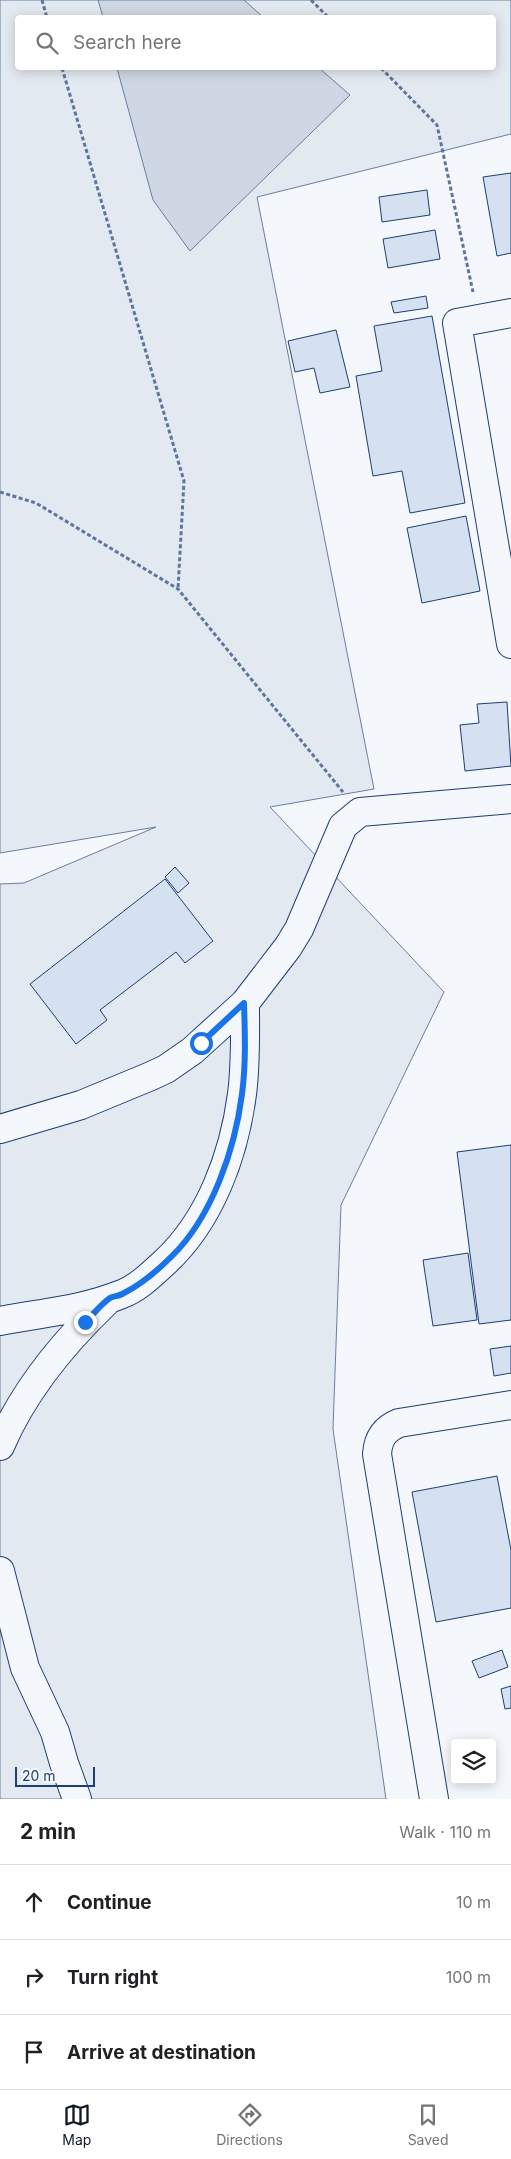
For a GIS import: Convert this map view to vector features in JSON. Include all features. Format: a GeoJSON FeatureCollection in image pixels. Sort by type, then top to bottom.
{"type":"FeatureCollection","features":[{"type":"Feature","properties":{"kind":"lane"},"geometry":{"type":"LineString","coordinates":[[511,313],[457,323],[511,644]]}},
{"type":"Feature","properties":{"kind":"lane"},"geometry":{"type":"LineString","coordinates":[[0,1129],[81,1104],[166,1069],[192,1051],[244,1003],[288,947],[299,929],[343,826],[360,812],[511,799]]}},
{"type":"Feature","properties":{"kind":"lane"},"geometry":{"type":"LineString","coordinates":[[0,1321],[78,1308],[109,1299],[124,1293],[142,1282],[173,1256],[193,1229],[215,1192],[231,1148],[242,1094],[245,1067],[244,1003]]}},
{"type":"Feature","properties":{"kind":"lane"},"geometry":{"type":"LineString","coordinates":[[0,1446],[16,1414],[38,1379],[73,1334],[109,1299]]}},
{"type":"Feature","properties":{"kind":"lane"},"geometry":{"type":"LineString","coordinates":[[434,1799],[377,1454],[378,1443],[386,1430],[399,1423],[511,1405]]}},
{"type":"Feature","properties":{"kind":"lane"},"geometry":{"type":"LineString","coordinates":[[0,1571],[25,1668],[55,1732],[64,1763],[78,1799]]}},
{"type":"Feature","properties":{"kind":"path"},"geometry":{"type":"LineString","coordinates":[[42,0],[46,15]]}},
{"type":"Feature","properties":{"kind":"path"},"geometry":{"type":"LineString","coordinates":[[311,0],[326,15]]}},
{"type":"Feature","properties":{"kind":"path"},"geometry":{"type":"LineString","coordinates":[[63,70],[184,481],[178,589]]}},
{"type":"Feature","properties":{"kind":"path"},"geometry":{"type":"LineString","coordinates":[[383,70],[437,125],[479,318]]}},
{"type":"Feature","properties":{"kind":"path"},"geometry":{"type":"LineString","coordinates":[[0,492],[36,503],[178,589],[360,812]]}},
{"type":"Feature","properties":{"kind":"shaded area"},"geometry":{"type":"Polygon","coordinates":[[[0,0],[511,0],[511,134],[257,197],[374,789],[270,807],[444,992],[341,1205],[333,1429],[386,1799],[0,1799],[0,884],[24,883],[156,827],[0,853],[0,0]]]}},
{"type":"Feature","properties":{"kind":"shaded area"},"geometry":{"type":"Polygon","coordinates":[[[98,0],[244,0],[261,15],[102,15],[98,0]]]}},
{"type":"Feature","properties":{"kind":"shaded area"},"geometry":{"type":"Polygon","coordinates":[[[118,70],[321,70],[350,95],[190,251],[153,200],[118,70]]]}},
{"type":"Feature","properties":{"kind":"building"},"geometry":{"type":"Polygon","coordinates":[[[511,173],[511,253],[497,256],[483,177],[511,173]]]}},
{"type":"Feature","properties":{"kind":"building"},"geometry":{"type":"Polygon","coordinates":[[[427,190],[430,215],[382,222],[379,197],[427,190]]]}},
{"type":"Feature","properties":{"kind":"building"},"geometry":{"type":"Polygon","coordinates":[[[435,230],[440,259],[388,268],[383,239],[435,230]]]}},
{"type":"Feature","properties":{"kind":"building"},"geometry":{"type":"Polygon","coordinates":[[[426,296],[428,308],[394,313],[391,302],[426,296]]]}},
{"type":"Feature","properties":{"kind":"building"},"geometry":{"type":"Polygon","coordinates":[[[432,316],[465,503],[410,513],[402,471],[373,476],[356,376],[382,371],[374,326],[432,316]]]}},
{"type":"Feature","properties":{"kind":"building"},"geometry":{"type":"Polygon","coordinates":[[[336,330],[350,387],[320,393],[314,368],[295,372],[288,341],[336,330]]]}},
{"type":"Feature","properties":{"kind":"building"},"geometry":{"type":"Polygon","coordinates":[[[466,516],[480,591],[422,603],[407,528],[466,516]]]}},
{"type":"Feature","properties":{"kind":"building"},"geometry":{"type":"Polygon","coordinates":[[[507,702],[511,766],[465,771],[460,725],[479,723],[477,704],[507,702]]]}},
{"type":"Feature","properties":{"kind":"building"},"geometry":{"type":"Polygon","coordinates":[[[175,867],[189,883],[178,893],[165,877],[175,867]]]}},
{"type":"Feature","properties":{"kind":"building"},"geometry":{"type":"Polygon","coordinates":[[[165,879],[213,941],[185,963],[176,952],[100,1010],[107,1020],[76,1044],[30,984],[165,879]]]}},
{"type":"Feature","properties":{"kind":"building"},"geometry":{"type":"Polygon","coordinates":[[[511,1145],[511,1320],[479,1324],[457,1152],[511,1145]]]}},
{"type":"Feature","properties":{"kind":"building"},"geometry":{"type":"Polygon","coordinates":[[[468,1253],[477,1320],[433,1326],[423,1260],[468,1253]]]}},
{"type":"Feature","properties":{"kind":"building"},"geometry":{"type":"Polygon","coordinates":[[[511,1346],[511,1373],[494,1376],[490,1349],[511,1346]]]}},
{"type":"Feature","properties":{"kind":"building"},"geometry":{"type":"Polygon","coordinates":[[[497,1476],[511,1550],[511,1608],[436,1622],[412,1492],[497,1476]]]}},
{"type":"Feature","properties":{"kind":"building"},"geometry":{"type":"Polygon","coordinates":[[[502,1650],[508,1667],[479,1678],[472,1661],[502,1650]]]}},
{"type":"Feature","properties":{"kind":"building"},"geometry":{"type":"Polygon","coordinates":[[[511,1686],[511,1708],[505,1709],[501,1689],[511,1686]]]}},
{"type":"Feature","properties":{"kind":"route"},"geometry":{"type":"LineString","coordinates":[[85,1322],[109,1299],[124,1293],[142,1282],[173,1256],[193,1229],[215,1192],[231,1148],[242,1094],[245,1067],[244,1003],[201,1043]]}}]}
